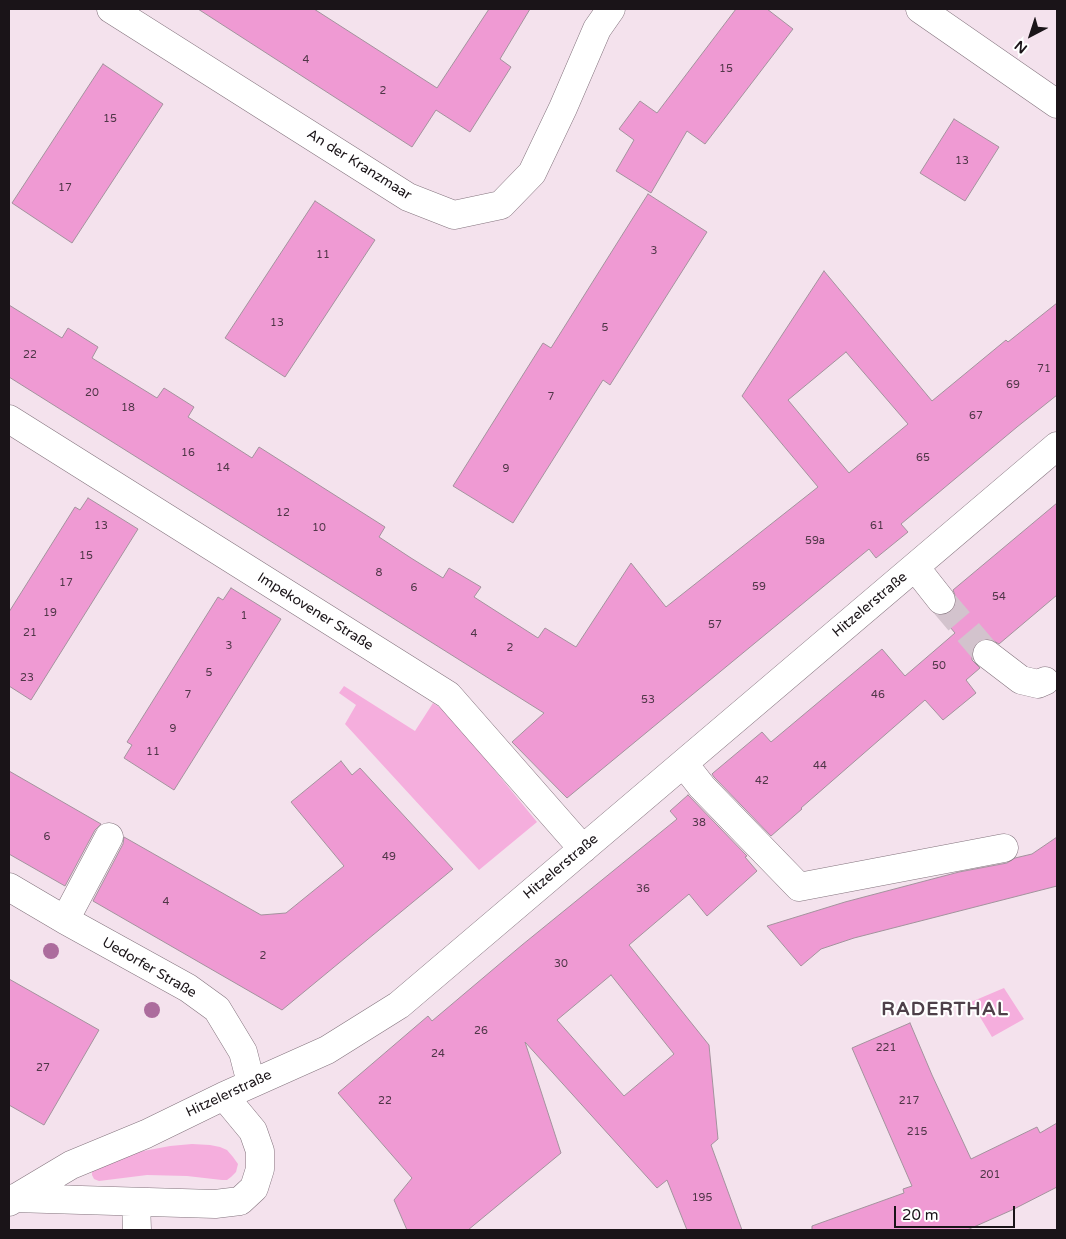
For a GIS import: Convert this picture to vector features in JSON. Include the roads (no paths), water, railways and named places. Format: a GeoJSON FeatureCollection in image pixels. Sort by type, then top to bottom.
{"type":"FeatureCollection","features":[{"type":"Feature","properties":{"kind":"street","name":"An der Kranzmaar"},"geometry":{"type":"LineString","coordinates":[[111,9],[408,197],[454,216],[500,205],[532,173],[564,108],[597,29],[611,9]]}},
{"type":"Feature","properties":{"kind":"street"},"geometry":{"type":"LineString","coordinates":[[920,9],[952,17],[1057,104]]}},
{"type":"Feature","properties":{"kind":"street","name":"Impekovener Straße"},"geometry":{"type":"LineString","coordinates":[[9,419],[448,695],[583,849]]}},
{"type":"Feature","properties":{"kind":"street","name":"Hitzelerstraße"},"geometry":{"type":"LineString","coordinates":[[12,1200],[71,1165],[146,1134],[251,1083],[327,1050],[400,1004],[1057,446]]}},
{"type":"Feature","properties":{"kind":"street"},"geometry":{"type":"LineString","coordinates":[[915,567],[941,600]]}},
{"type":"Feature","properties":{"kind":"street"},"geometry":{"type":"LineString","coordinates":[[987,654],[1021,680],[1038,684],[1045,681]]}},
{"type":"Feature","properties":{"kind":"street"},"geometry":{"type":"LineString","coordinates":[[684,764],[702,787],[799,887],[1004,848]]}},
{"type":"Feature","properties":{"kind":"street"},"geometry":{"type":"LineString","coordinates":[[65,920],[109,837]]}},
{"type":"Feature","properties":{"kind":"street","name":"Uedorfer Straße"},"geometry":{"type":"LineString","coordinates":[[9,887],[188,988],[217,1009],[243,1052],[251,1083]]}},
{"type":"Feature","properties":{"kind":"street"},"geometry":{"type":"LineString","coordinates":[[12,1200],[215,1204],[240,1201],[254,1188],[260,1169],[260,1151],[253,1131],[224,1096]]}},
{"type":"Feature","properties":{"kind":"street"},"geometry":{"type":"LineString","coordinates":[[136,1202],[137,1230]]}},
{"type":"Feature","properties":{"kind":"tunnel"},"geometry":{"type":"LineString","coordinates":[[941,600],[987,654]]}},
{"type":"Feature","properties":{"kind":"district","name":"RADERTHAL"},"geometry":{"type":"Point","coordinates":[945,1010]}}]}
